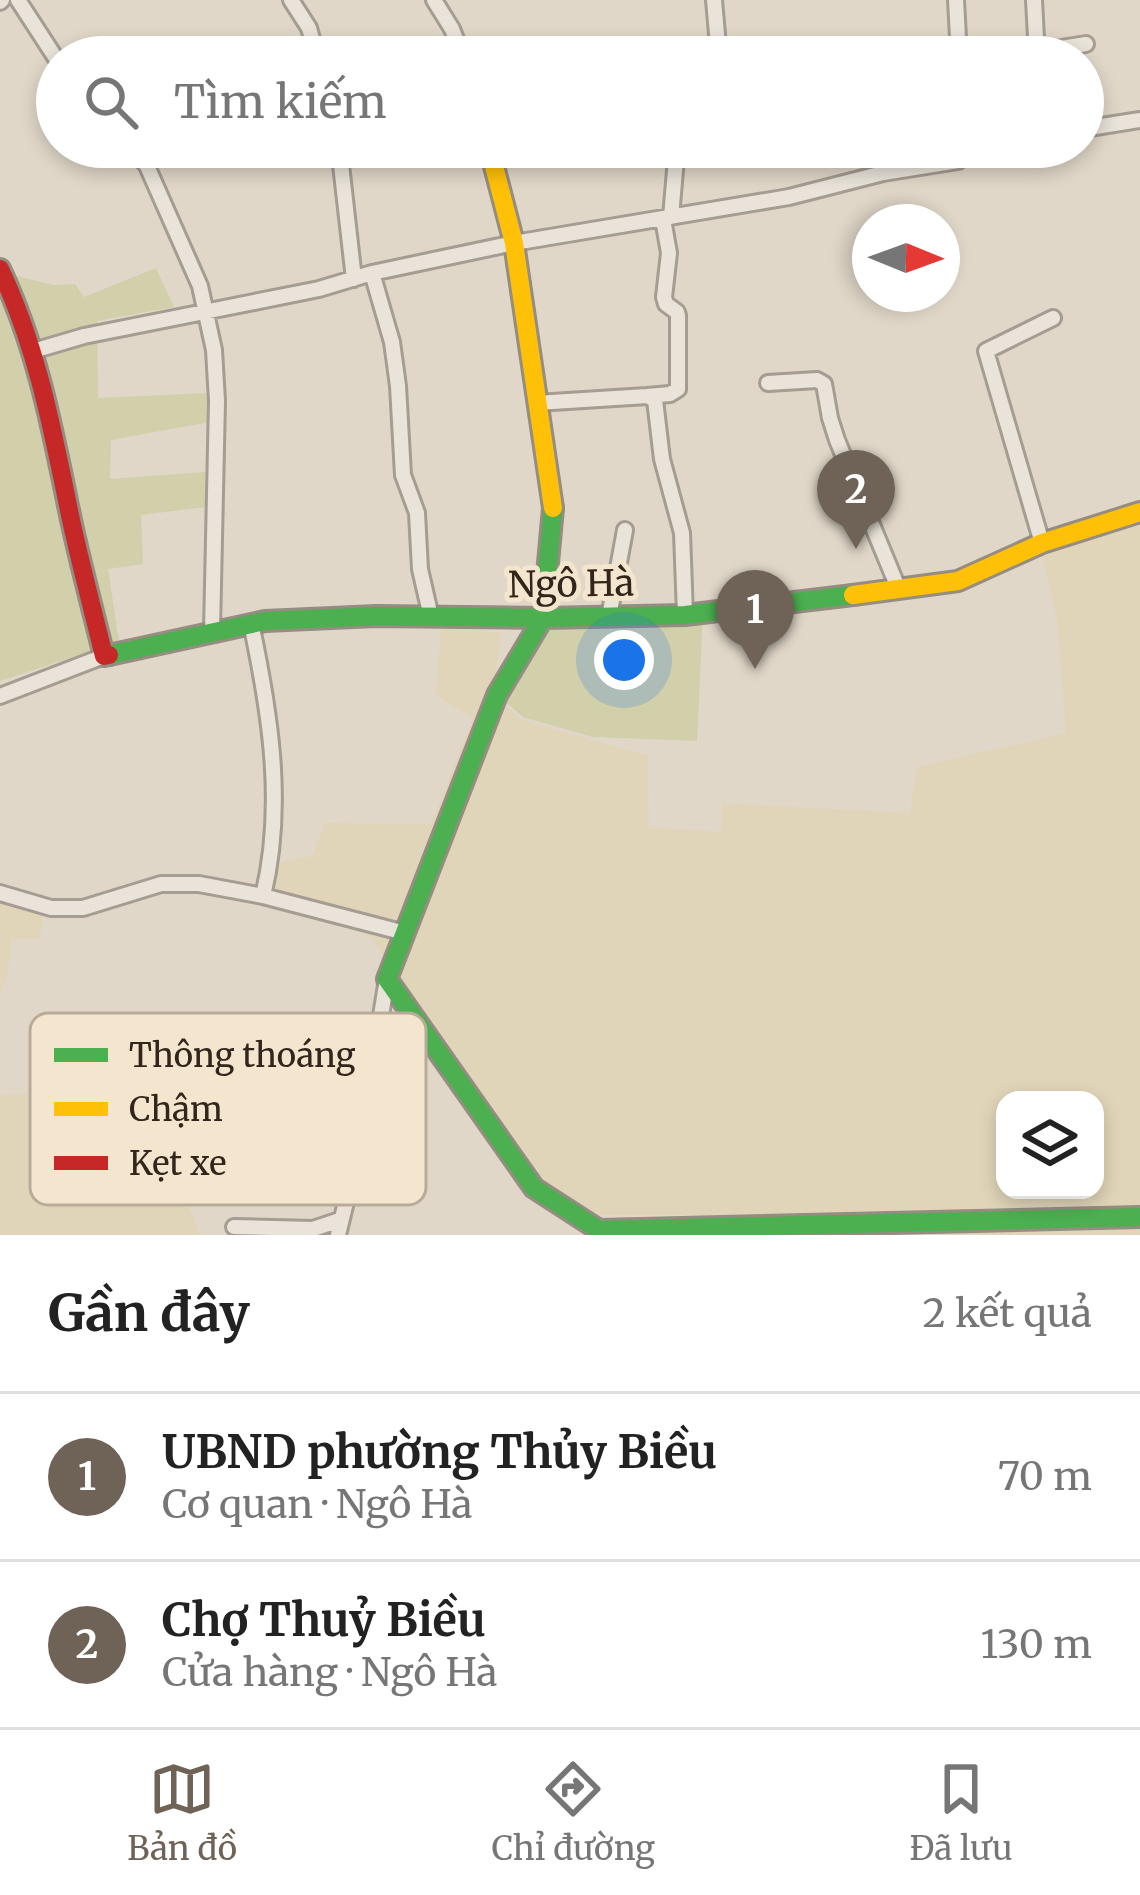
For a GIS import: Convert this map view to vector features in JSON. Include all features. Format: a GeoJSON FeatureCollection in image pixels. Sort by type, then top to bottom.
{"type":"FeatureCollection","features":[{"type":"Feature","properties":{"kind":"street"},"geometry":{"type":"LineString","coordinates":[[18,0],[41,36]]}},
{"type":"Feature","properties":{"kind":"street"},"geometry":{"type":"LineString","coordinates":[[291,0],[311,36]]}},
{"type":"Feature","properties":{"kind":"street"},"geometry":{"type":"LineString","coordinates":[[434,0],[455,36]]}},
{"type":"Feature","properties":{"kind":"street"},"geometry":{"type":"LineString","coordinates":[[714,0],[717,36]]}},
{"type":"Feature","properties":{"kind":"street"},"geometry":{"type":"LineString","coordinates":[[956,0],[957,36]]}},
{"type":"Feature","properties":{"kind":"street"},"geometry":{"type":"LineString","coordinates":[[1034,0],[1035,36]]}},
{"type":"Feature","properties":{"kind":"street"},"geometry":{"type":"LineString","coordinates":[[1104,125],[1140,120]]}},
{"type":"Feature","properties":{"kind":"street"},"geometry":{"type":"LineString","coordinates":[[148,168],[200,286],[214,350],[212,631]]}},
{"type":"Feature","properties":{"kind":"street"},"geometry":{"type":"LineString","coordinates":[[341,168],[354,279]]}},
{"type":"Feature","properties":{"kind":"street"},"geometry":{"type":"LineString","coordinates":[[381,1013],[387,979],[497,695],[544,618],[554,514],[514,243],[494,168]]}},
{"type":"Feature","properties":{"kind":"street"},"geometry":{"type":"LineString","coordinates":[[536,403],[670,394],[678,389],[678,316],[664,297],[674,168]]}},
{"type":"Feature","properties":{"kind":"street"},"geometry":{"type":"LineString","coordinates":[[33,351],[514,243],[789,196],[912,168]]}},
{"type":"Feature","properties":{"kind":"street"},"geometry":{"type":"LineString","coordinates":[[0,269],[33,351],[104,656]]}},
{"type":"Feature","properties":{"kind":"street"},"geometry":{"type":"LineString","coordinates":[[372,273],[392,342],[403,475],[417,513],[420,569],[431,617]]}},
{"type":"Feature","properties":{"kind":"street"},"geometry":{"type":"LineString","coordinates":[[1042,543],[986,351],[1053,318]]}},
{"type":"Feature","properties":{"kind":"street"},"geometry":{"type":"LineString","coordinates":[[768,383],[818,380],[824,384],[838,440],[899,590]]}},
{"type":"Feature","properties":{"kind":"street"},"geometry":{"type":"LineString","coordinates":[[647,396],[658,406],[662,459],[682,533],[686,615]]}},
{"type":"Feature","properties":{"kind":"street","name":"Ngô Hà"},"geometry":{"type":"LineString","coordinates":[[0,696],[104,656],[266,620],[686,615],[899,590],[958,580],[1042,543],[1140,512]]}},
{"type":"Feature","properties":{"kind":"street"},"geometry":{"type":"LineString","coordinates":[[609,617],[626,530]]}},
{"type":"Feature","properties":{"kind":"street"},"geometry":{"type":"LineString","coordinates":[[251,623],[266,694],[274,781],[275,821],[262,896]]}},
{"type":"Feature","properties":{"kind":"street"},"geometry":{"type":"LineString","coordinates":[[0,893],[51,908],[82,908],[161,884],[199,884],[404,933]]}},
{"type":"Feature","properties":{"kind":"street"},"geometry":{"type":"LineString","coordinates":[[387,979],[411,1013]]}},
{"type":"Feature","properties":{"kind":"street"},"geometry":{"type":"LineString","coordinates":[[426,1034],[534,1188],[599,1232],[1140,1217]]}},
{"type":"Feature","properties":{"kind":"street"},"geometry":{"type":"LineString","coordinates":[[234,1227],[339,1228]]}},
{"type":"Feature","properties":{"kind":"shaded area"},"geometry":{"type":"Polygon","coordinates":[[[156,268],[174,307],[97,321],[98,398],[208,393],[210,422],[111,440],[110,479],[205,472],[206,507],[141,515],[143,564],[108,569],[119,642],[0,681],[0,272],[54,285],[75,284],[84,297],[156,268]]]}},
{"type":"Feature","properties":{"kind":"shaded area"},"geometry":{"type":"Polygon","coordinates":[[[1140,522],[1140,1235],[938,1235],[937,1215],[586,1215],[536,1178],[372,938],[270,891],[278,863],[312,856],[325,823],[431,824],[473,717],[436,696],[441,626],[501,633],[494,694],[522,720],[648,756],[649,827],[721,832],[722,803],[910,813],[917,767],[1066,733],[1057,620],[1042,555],[1140,522]]]}},
{"type":"Feature","properties":{"kind":"shaded area"},"geometry":{"type":"Polygon","coordinates":[[[703,613],[697,741],[593,737],[523,717],[497,695],[543,618],[703,613]]]}},
{"type":"Feature","properties":{"kind":"shaded area"},"geometry":{"type":"Polygon","coordinates":[[[0,895],[43,909],[40,939],[11,939],[8,975],[0,993],[0,895]]]}},
{"type":"Feature","properties":{"kind":"shaded area"},"geometry":{"type":"Polygon","coordinates":[[[30,1094],[30,1205],[188,1205],[200,1235],[0,1235],[0,1095],[30,1094]]]}},
{"type":"Feature","properties":{"kind":"traffic: fast"},"geometry":{"type":"LineString","coordinates":[[411,1013],[387,979],[497,695],[543,618],[553,508]]}},
{"type":"Feature","properties":{"kind":"traffic: fast"},"geometry":{"type":"LineString","coordinates":[[109,655],[265,621],[685,615],[853,595]]}},
{"type":"Feature","properties":{"kind":"traffic: fast"},"geometry":{"type":"LineString","coordinates":[[426,1034],[534,1188],[599,1230],[1140,1217]]}},
{"type":"Feature","properties":{"kind":"traffic: slow"},"geometry":{"type":"LineString","coordinates":[[494,168],[514,243],[553,508]]}},
{"type":"Feature","properties":{"kind":"traffic: slow"},"geometry":{"type":"LineString","coordinates":[[853,595],[958,581],[1042,543],[1140,512]]}},
{"type":"Feature","properties":{"kind":"traffic: jam"},"geometry":{"type":"LineString","coordinates":[[0,269],[34,361],[104,656],[109,655]]}},
{"type":"Feature","properties":{"kind":"place","name":"Chợ Thuỷ Biều"},"geometry":{"type":"Point","coordinates":[856,549]}},
{"type":"Feature","properties":{"kind":"place","name":"UBND phường Thủy Biều"},"geometry":{"type":"Point","coordinates":[755,669]}}]}
